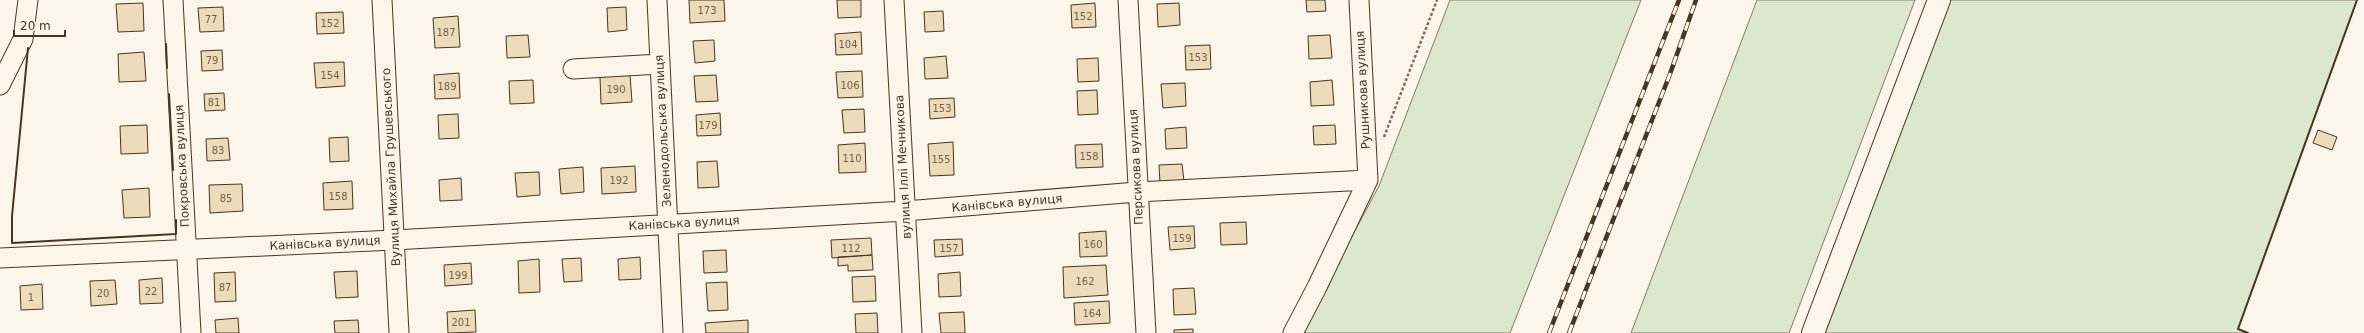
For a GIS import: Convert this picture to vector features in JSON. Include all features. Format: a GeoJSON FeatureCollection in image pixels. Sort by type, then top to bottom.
{"type":"FeatureCollection","features":[{"type":"Feature","properties":{"kind":"main road"},"geometry":{"type":"LineString","coordinates":[[1813,333],[1939,0]]}},
{"type":"Feature","properties":{"kind":"street"},"geometry":{"type":"LineString","coordinates":[[0,84],[23,39],[28,0]]}},
{"type":"Feature","properties":{"kind":"street","name":"Покровська вулиця"},"geometry":{"type":"LineString","coordinates":[[173,0],[191,333]]}},
{"type":"Feature","properties":{"kind":"street","name":"Вулиця Михайла Грушевського"},"geometry":{"type":"LineString","coordinates":[[382,0],[399,333]]}},
{"type":"Feature","properties":{"kind":"street","name":"Зеленодольська вулиця"},"geometry":{"type":"LineString","coordinates":[[656,0],[673,333]]}},
{"type":"Feature","properties":{"kind":"street","name":"вулиця Іллі Мечникова"},"geometry":{"type":"LineString","coordinates":[[894,0],[912,333]]}},
{"type":"Feature","properties":{"kind":"street","name":"Персикова вулиця"},"geometry":{"type":"LineString","coordinates":[[1128,0],[1137,192],[1146,333]]}},
{"type":"Feature","properties":{"kind":"street","name":"Рушникова вулиця"},"geometry":{"type":"LineString","coordinates":[[1358,0],[1368,180]]}},
{"type":"Feature","properties":{"kind":"street"},"geometry":{"type":"LineString","coordinates":[[573,69],[660,64]]}},
{"type":"Feature","properties":{"kind":"street"},"geometry":{"type":"LineString","coordinates":[[1293,333],[1318,287],[1368,180]]}},
{"type":"Feature","properties":{"kind":"street","name":"Канівська вулиця"},"geometry":{"type":"LineString","coordinates":[[0,258],[394,240],[667,223],[905,212],[1137,192],[1368,180]]}},
{"type":"Feature","properties":{"kind":"path"},"geometry":{"type":"LineString","coordinates":[[1381,144],[1437,0]]}},
{"type":"Feature","properties":{"kind":"green space"},"geometry":{"type":"Polygon","coordinates":[[[1450,0],[1641,0],[1510,333],[1300,333],[1379,186],[1450,0]]]}},
{"type":"Feature","properties":{"kind":"green space"},"geometry":{"type":"Polygon","coordinates":[[[1757,0],[1915,0],[1789,333],[1631,333],[1757,0]]]}},
{"type":"Feature","properties":{"kind":"green space"},"geometry":{"type":"Polygon","coordinates":[[[1950,0],[2357,0],[2238,329],[2248,333],[1825,333],[1950,0]]]}},
{"type":"Feature","properties":{"kind":"building"},"geometry":{"type":"Polygon","coordinates":[[[689,0],[724,0],[725,21],[690,23],[689,0]]]}},
{"type":"Feature","properties":{"kind":"building"},"geometry":{"type":"Polygon","coordinates":[[[837,0],[861,0],[861,17],[838,18],[837,0]]]}},
{"type":"Feature","properties":{"kind":"building"},"geometry":{"type":"Polygon","coordinates":[[[1306,0],[1325,0],[1326,11],[1307,12],[1306,0]]]}},
{"type":"Feature","properties":{"kind":"building"},"geometry":{"type":"Polygon","coordinates":[[[143,3],[144,31],[118,32],[116,4],[143,3]]]}},
{"type":"Feature","properties":{"kind":"building"},"geometry":{"type":"Polygon","coordinates":[[[1095,3],[1096,27],[1072,28],[1071,5],[1095,3]]]}},
{"type":"Feature","properties":{"kind":"building"},"geometry":{"type":"Polygon","coordinates":[[[1179,3],[1180,25],[1158,27],[1157,4],[1179,3]]]}},
{"type":"Feature","properties":{"kind":"building"},"geometry":{"type":"Polygon","coordinates":[[[223,7],[224,31],[200,32],[198,8],[223,7]]]}},
{"type":"Feature","properties":{"kind":"building"},"geometry":{"type":"Polygon","coordinates":[[[626,7],[627,30],[608,32],[607,8],[626,7]]]}},
{"type":"Feature","properties":{"kind":"building"},"geometry":{"type":"Polygon","coordinates":[[[943,11],[944,31],[925,32],[924,12],[943,11]]]}},
{"type":"Feature","properties":{"kind":"building"},"geometry":{"type":"Polygon","coordinates":[[[343,12],[344,33],[317,34],[316,13],[343,12]]]}},
{"type":"Feature","properties":{"kind":"building"},"geometry":{"type":"Polygon","coordinates":[[[458,16],[460,47],[435,48],[433,18],[458,16]]]}},
{"type":"Feature","properties":{"kind":"building"},"geometry":{"type":"Polygon","coordinates":[[[861,32],[862,54],[836,55],[835,34],[861,32]]]}},
{"type":"Feature","properties":{"kind":"building"},"geometry":{"type":"Polygon","coordinates":[[[528,35],[530,57],[507,58],[506,36],[528,35]]]}},
{"type":"Feature","properties":{"kind":"building"},"geometry":{"type":"Polygon","coordinates":[[[1330,35],[1332,58],[1309,59],[1308,36],[1330,35]]]}},
{"type":"Feature","properties":{"kind":"building"},"geometry":{"type":"Polygon","coordinates":[[[714,40],[715,61],[695,63],[693,41],[714,40]]]}},
{"type":"Feature","properties":{"kind":"building"},"geometry":{"type":"Polygon","coordinates":[[[1210,45],[1211,69],[1186,70],[1185,46],[1210,45]]]}},
{"type":"Feature","properties":{"kind":"building"},"geometry":{"type":"Polygon","coordinates":[[[222,50],[223,70],[202,71],[201,51],[222,50]]]}},
{"type":"Feature","properties":{"kind":"building"},"geometry":{"type":"Polygon","coordinates":[[[144,52],[146,81],[119,82],[118,54],[144,52]]]}},
{"type":"Feature","properties":{"kind":"building"},"geometry":{"type":"Polygon","coordinates":[[[946,56],[948,78],[925,79],[924,58],[946,56]]]}},
{"type":"Feature","properties":{"kind":"building"},"geometry":{"type":"Polygon","coordinates":[[[1098,58],[1099,81],[1078,82],[1077,59],[1098,58]]]}},
{"type":"Feature","properties":{"kind":"building"},"geometry":{"type":"Polygon","coordinates":[[[344,62],[345,86],[316,88],[314,63],[344,62]]]}},
{"type":"Feature","properties":{"kind":"building"},"geometry":{"type":"Polygon","coordinates":[[[862,71],[863,97],[838,98],[836,72],[862,71]]]}},
{"type":"Feature","properties":{"kind":"building"},"geometry":{"type":"Polygon","coordinates":[[[459,73],[460,98],[435,99],[434,75],[459,73]]]}},
{"type":"Feature","properties":{"kind":"building"},"geometry":{"type":"Polygon","coordinates":[[[630,75],[632,102],[601,104],[600,77],[630,75]]]}},
{"type":"Feature","properties":{"kind":"building"},"geometry":{"type":"Polygon","coordinates":[[[716,75],[718,101],[696,102],[694,76],[716,75]]]}},
{"type":"Feature","properties":{"kind":"building"},"geometry":{"type":"Polygon","coordinates":[[[533,80],[534,103],[510,104],[509,81],[533,80]]]}},
{"type":"Feature","properties":{"kind":"building"},"geometry":{"type":"Polygon","coordinates":[[[1332,80],[1334,105],[1311,106],[1310,82],[1332,80]]]}},
{"type":"Feature","properties":{"kind":"building"},"geometry":{"type":"Polygon","coordinates":[[[1185,83],[1186,106],[1163,108],[1161,84],[1185,83]]]}},
{"type":"Feature","properties":{"kind":"building"},"geometry":{"type":"Polygon","coordinates":[[[1097,90],[1098,114],[1078,115],[1077,91],[1097,90]]]}},
{"type":"Feature","properties":{"kind":"building"},"geometry":{"type":"Polygon","coordinates":[[[224,93],[225,110],[205,111],[204,94],[224,93]]]}},
{"type":"Feature","properties":{"kind":"building"},"geometry":{"type":"Polygon","coordinates":[[[954,98],[955,117],[930,119],[929,99],[954,98]]]}},
{"type":"Feature","properties":{"kind":"building"},"geometry":{"type":"Polygon","coordinates":[[[864,109],[865,132],[844,133],[842,110],[864,109]]]}},
{"type":"Feature","properties":{"kind":"building"},"geometry":{"type":"Polygon","coordinates":[[[720,113],[721,135],[697,136],[696,115],[720,113]]]}},
{"type":"Feature","properties":{"kind":"building"},"geometry":{"type":"Polygon","coordinates":[[[458,114],[459,138],[439,139],[438,115],[458,114]]]}},
{"type":"Feature","properties":{"kind":"building"},"geometry":{"type":"Polygon","coordinates":[[[147,125],[148,153],[121,154],[120,126],[147,125]]]}},
{"type":"Feature","properties":{"kind":"building"},"geometry":{"type":"Polygon","coordinates":[[[1335,125],[1336,144],[1314,145],[1313,126],[1335,125]]]}},
{"type":"Feature","properties":{"kind":"building"},"geometry":{"type":"Polygon","coordinates":[[[1186,127],[1187,148],[1166,149],[1165,129],[1186,127]]]}},
{"type":"Feature","properties":{"kind":"building"},"geometry":{"type":"Polygon","coordinates":[[[2318,130],[2337,137],[2332,150],[2313,143],[2318,130]]]}},
{"type":"Feature","properties":{"kind":"building"},"geometry":{"type":"Polygon","coordinates":[[[348,137],[349,161],[330,162],[329,138],[348,137]]]}},
{"type":"Feature","properties":{"kind":"building"},"geometry":{"type":"Polygon","coordinates":[[[228,138],[230,160],[207,161],[206,139],[228,138]]]}},
{"type":"Feature","properties":{"kind":"building"},"geometry":{"type":"Polygon","coordinates":[[[953,142],[954,175],[930,176],[928,144],[953,142]]]}},
{"type":"Feature","properties":{"kind":"building"},"geometry":{"type":"Polygon","coordinates":[[[865,143],[866,172],[839,173],[838,145],[865,143]]]}},
{"type":"Feature","properties":{"kind":"building"},"geometry":{"type":"Polygon","coordinates":[[[1102,144],[1103,167],[1076,168],[1075,145],[1102,144]]]}},
{"type":"Feature","properties":{"kind":"building"},"geometry":{"type":"Polygon","coordinates":[[[717,161],[719,187],[698,188],[697,162],[717,161]]]}},
{"type":"Feature","properties":{"kind":"building"},"geometry":{"type":"Polygon","coordinates":[[[1182,164],[1184,181],[1160,183],[1159,165],[1182,164]]]}},
{"type":"Feature","properties":{"kind":"building"},"geometry":{"type":"Polygon","coordinates":[[[635,166],[636,192],[602,194],[601,168],[635,166]]]}},
{"type":"Feature","properties":{"kind":"building"},"geometry":{"type":"Polygon","coordinates":[[[583,167],[584,192],[561,194],[559,169],[583,167]]]}},
{"type":"Feature","properties":{"kind":"building"},"geometry":{"type":"Polygon","coordinates":[[[539,172],[540,195],[517,197],[515,173],[539,172]]]}},
{"type":"Feature","properties":{"kind":"building"},"geometry":{"type":"Polygon","coordinates":[[[461,178],[462,200],[440,201],[439,180],[461,178]]]}},
{"type":"Feature","properties":{"kind":"building"},"geometry":{"type":"Polygon","coordinates":[[[352,181],[353,209],[324,210],[323,183],[352,181]]]}},
{"type":"Feature","properties":{"kind":"building"},"geometry":{"type":"Polygon","coordinates":[[[242,184],[243,211],[210,213],[209,185],[242,184]]]}},
{"type":"Feature","properties":{"kind":"building"},"geometry":{"type":"Polygon","coordinates":[[[149,188],[150,217],[124,218],[122,190],[149,188]]]}},
{"type":"Feature","properties":{"kind":"building"},"geometry":{"type":"Polygon","coordinates":[[[1246,222],[1247,244],[1221,245],[1220,223],[1246,222]]]}},
{"type":"Feature","properties":{"kind":"building"},"geometry":{"type":"Polygon","coordinates":[[[1194,226],[1195,248],[1170,250],[1168,227],[1194,226]]]}},
{"type":"Feature","properties":{"kind":"building"},"geometry":{"type":"Polygon","coordinates":[[[1106,231],[1107,256],[1080,257],[1079,233],[1106,231]]]}},
{"type":"Feature","properties":{"kind":"building"},"geometry":{"type":"Polygon","coordinates":[[[871,238],[872,255],[832,258],[831,240],[871,238]]]}},
{"type":"Feature","properties":{"kind":"building"},"geometry":{"type":"Polygon","coordinates":[[[962,239],[963,255],[935,257],[934,240],[962,239]]]}},
{"type":"Feature","properties":{"kind":"building"},"geometry":{"type":"Polygon","coordinates":[[[726,250],[727,272],[704,273],[703,251],[726,250]]]}},
{"type":"Feature","properties":{"kind":"building"},"geometry":{"type":"Polygon","coordinates":[[[872,255],[873,270],[848,271],[848,265],[838,266],[838,257],[872,255]]]}},
{"type":"Feature","properties":{"kind":"building"},"geometry":{"type":"Polygon","coordinates":[[[640,257],[641,279],[619,280],[618,259],[640,257]]]}},
{"type":"Feature","properties":{"kind":"building"},"geometry":{"type":"Polygon","coordinates":[[[581,258],[582,281],[564,282],[562,259],[581,258]]]}},
{"type":"Feature","properties":{"kind":"building"},"geometry":{"type":"Polygon","coordinates":[[[539,259],[540,292],[519,293],[518,261],[539,259]]]}},
{"type":"Feature","properties":{"kind":"building"},"geometry":{"type":"Polygon","coordinates":[[[471,263],[472,284],[445,286],[444,265],[471,263]]]}},
{"type":"Feature","properties":{"kind":"building"},"geometry":{"type":"Polygon","coordinates":[[[1106,265],[1108,295],[1064,298],[1063,267],[1106,265]]]}},
{"type":"Feature","properties":{"kind":"building"},"geometry":{"type":"Polygon","coordinates":[[[357,271],[358,297],[336,298],[334,272],[357,271]]]}},
{"type":"Feature","properties":{"kind":"building"},"geometry":{"type":"Polygon","coordinates":[[[235,272],[236,301],[215,302],[214,273],[235,272]]]}},
{"type":"Feature","properties":{"kind":"building"},"geometry":{"type":"Polygon","coordinates":[[[960,272],[961,296],[939,297],[938,274],[960,272]]]}},
{"type":"Feature","properties":{"kind":"building"},"geometry":{"type":"Polygon","coordinates":[[[875,276],[876,301],[853,302],[852,277],[875,276]]]}},
{"type":"Feature","properties":{"kind":"building"},"geometry":{"type":"Polygon","coordinates":[[[162,278],[163,303],[140,304],[139,280],[162,278]]]}},
{"type":"Feature","properties":{"kind":"building"},"geometry":{"type":"Polygon","coordinates":[[[115,280],[117,304],[91,306],[90,281],[115,280]]]}},
{"type":"Feature","properties":{"kind":"building"},"geometry":{"type":"Polygon","coordinates":[[[727,282],[728,310],[708,311],[706,283],[727,282]]]}},
{"type":"Feature","properties":{"kind":"building"},"geometry":{"type":"Polygon","coordinates":[[[42,284],[43,309],[21,310],[20,286],[42,284]]]}},
{"type":"Feature","properties":{"kind":"building"},"geometry":{"type":"Polygon","coordinates":[[[1194,288],[1196,314],[1174,315],[1173,289],[1194,288]]]}},
{"type":"Feature","properties":{"kind":"building"},"geometry":{"type":"Polygon","coordinates":[[[1109,301],[1110,323],[1075,325],[1074,303],[1109,301]]]}},
{"type":"Feature","properties":{"kind":"building"},"geometry":{"type":"Polygon","coordinates":[[[475,310],[476,332],[448,333],[447,312],[475,310]]]}},
{"type":"Feature","properties":{"kind":"building"},"geometry":{"type":"Polygon","coordinates":[[[964,312],[965,333],[941,333],[939,313],[964,312]]]}},
{"type":"Feature","properties":{"kind":"building"},"geometry":{"type":"Polygon","coordinates":[[[877,313],[878,333],[856,333],[855,314],[877,313]]]}},
{"type":"Feature","properties":{"kind":"building"},"geometry":{"type":"Polygon","coordinates":[[[238,318],[239,333],[216,333],[215,320],[238,318]]]}},
{"type":"Feature","properties":{"kind":"building"},"geometry":{"type":"Polygon","coordinates":[[[358,320],[359,333],[335,333],[334,321],[358,320]]]}},
{"type":"Feature","properties":{"kind":"building"},"geometry":{"type":"Polygon","coordinates":[[[748,320],[748,333],[706,333],[705,323],[748,320]]]}},
{"type":"Feature","properties":{"kind":"building"},"geometry":{"type":"Polygon","coordinates":[[[1193,329],[1193,333],[1174,333],[1174,330],[1193,329]]]}},
{"type":"Feature","properties":{"kind":"railway"},"geometry":{"type":"LineString","coordinates":[[1549,333],[1679,0]]}},
{"type":"Feature","properties":{"kind":"railway"},"geometry":{"type":"LineString","coordinates":[[1569,333],[1670,74],[1696,0]]}},
{"type":"Feature","properties":{"kind":"wall"},"geometry":{"type":"LineString","coordinates":[[2248,333],[2238,329],[2357,0]]}},
{"type":"Feature","properties":{"kind":"wall"},"geometry":{"type":"LineString","coordinates":[[166,44],[167,68]]}},
{"type":"Feature","properties":{"kind":"wall"},"geometry":{"type":"LineString","coordinates":[[28,48],[12,216],[12,243],[176,234],[176,220]]}},
{"type":"Feature","properties":{"kind":"wall"},"geometry":{"type":"LineString","coordinates":[[169,94],[173,170]]}}]}
